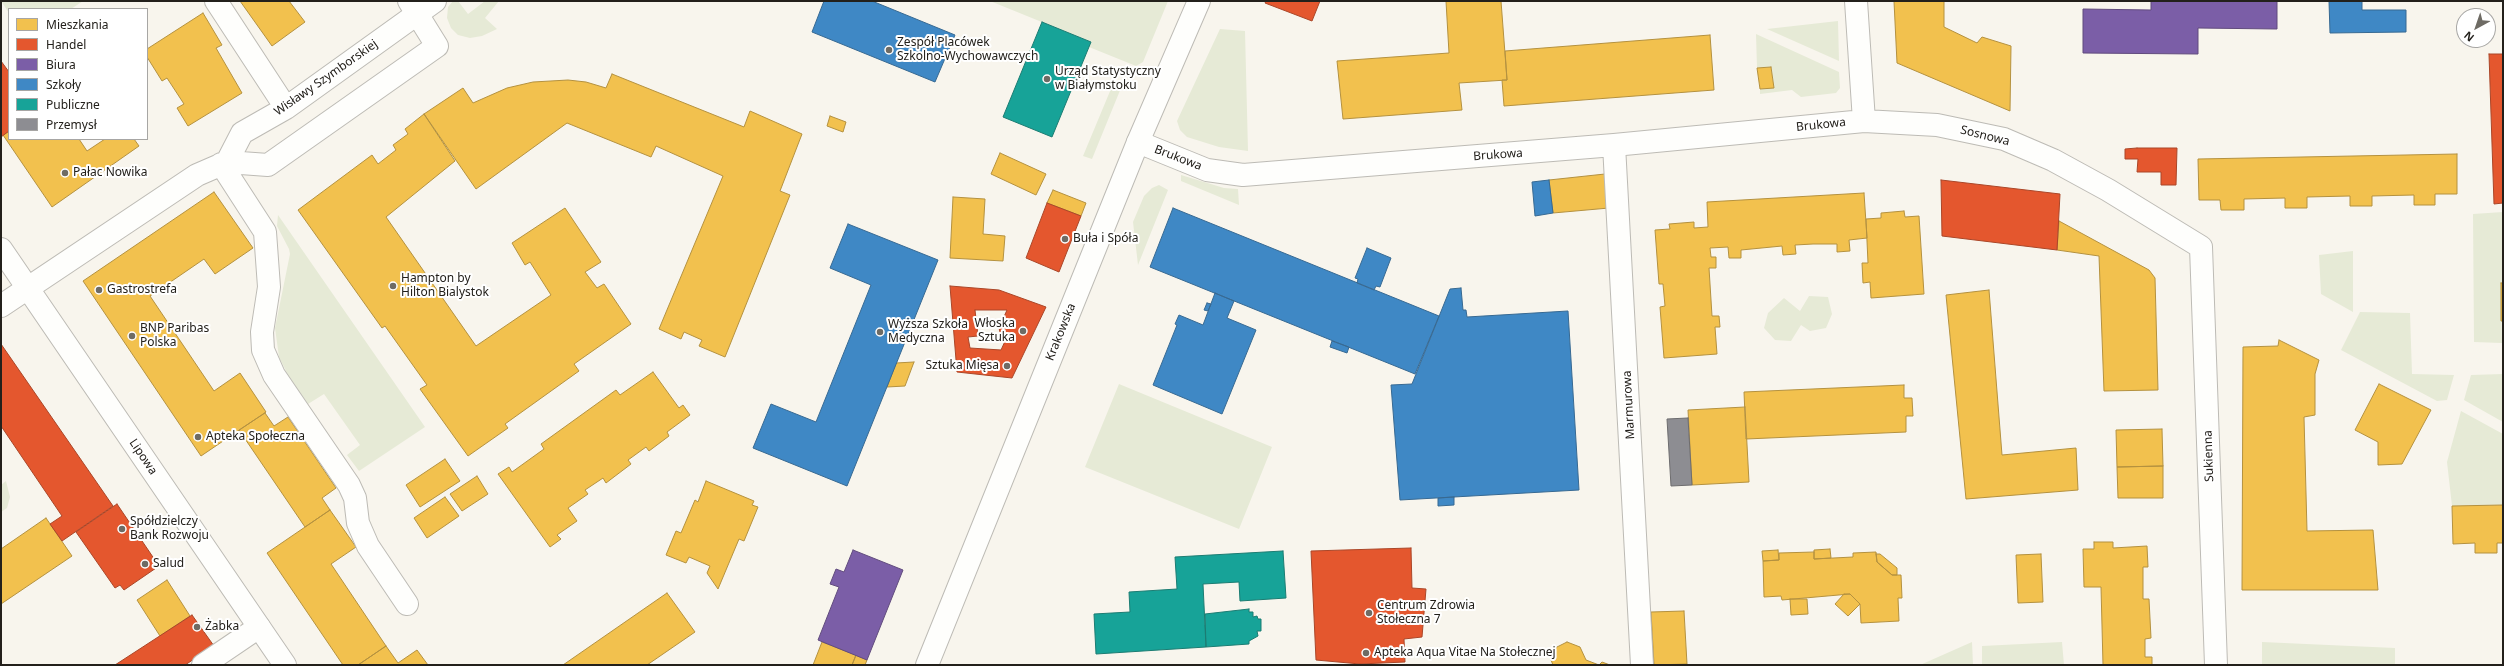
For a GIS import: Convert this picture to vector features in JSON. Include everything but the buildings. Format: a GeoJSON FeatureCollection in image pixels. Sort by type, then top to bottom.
{"type":"FeatureCollection","features":[{"type":"Feature","properties":{"kind":"street"},"geometry":{"type":"LineString","coordinates":[[216,1],[286,108]]}},
{"type":"Feature","properties":{"kind":"street","name":"Wisławy Szymborskiej"},"geometry":{"type":"LineString","coordinates":[[224,163],[242,133],[286,108],[413,8],[435,1]]}},
{"type":"Feature","properties":{"kind":"street","name":"Krakowska"},"geometry":{"type":"LineString","coordinates":[[927,665],[1138,142],[1199,1]]}},
{"type":"Feature","properties":{"kind":"street"},"geometry":{"type":"LineString","coordinates":[[1856,1],[1864,121]]}},
{"type":"Feature","properties":{"kind":"street"},"geometry":{"type":"LineString","coordinates":[[1,306],[197,175],[224,163],[268,165],[437,46],[413,8]]}},
{"type":"Feature","properties":{"kind":"street","name":"Brukowa"},"geometry":{"type":"LineString","coordinates":[[1138,142],[1207,170],[1243,175],[1614,145],[1864,121]]}},
{"type":"Feature","properties":{"kind":"street","name":"Sosnowa"},"geometry":{"type":"LineString","coordinates":[[1864,121],[1937,125],[2004,139],[2053,160],[2108,190],[2201,247]]}},
{"type":"Feature","properties":{"kind":"street","name":"Marmurowa"},"geometry":{"type":"LineString","coordinates":[[1614,145],[1642,665]]}},
{"type":"Feature","properties":{"kind":"street"},"geometry":{"type":"LineString","coordinates":[[224,163],[265,232],[269,287],[262,332],[263,350],[274,374],[349,485],[355,498],[358,523],[368,546],[407,604]]}},
{"type":"Feature","properties":{"kind":"street","name":"Sukienna"},"geometry":{"type":"LineString","coordinates":[[2201,247],[2216,665]]}},
{"type":"Feature","properties":{"kind":"street","name":"Lipowa"},"geometry":{"type":"LineString","coordinates":[[1,249],[285,665]]}},
{"type":"Feature","properties":{"kind":"street"},"geometry":{"type":"LineString","coordinates":[[204,665],[259,627]]}},
{"type":"Feature","properties":{"kind":"green space"},"geometry":{"type":"Polygon","coordinates":[[[1,1],[83,1],[72,8],[8,8],[8,12],[1,1]]]}},
{"type":"Feature","properties":{"kind":"green space"},"geometry":{"type":"Polygon","coordinates":[[[453,1],[458,1],[468,14],[485,1],[499,1],[485,18],[497,29],[482,36],[470,38],[458,35],[451,28],[447,18],[448,7],[453,1]]]}},
{"type":"Feature","properties":{"kind":"green space"},"geometry":{"type":"Polygon","coordinates":[[[990,1],[1168,1],[1143,62],[1136,66],[1089,47],[1091,42],[990,1]]]}},
{"type":"Feature","properties":{"kind":"green space"},"geometry":{"type":"Polygon","coordinates":[[[1838,21],[1839,61],[1767,29],[1838,21]]]}},
{"type":"Feature","properties":{"kind":"green space"},"geometry":{"type":"Polygon","coordinates":[[[1220,29],[1245,31],[1248,151],[1219,147],[1187,137],[1180,130],[1177,121],[1220,29]]]}},
{"type":"Feature","properties":{"kind":"green space"},"geometry":{"type":"Polygon","coordinates":[[[1756,34],[1839,72],[1840,88],[1836,93],[1801,97],[1792,90],[1760,94],[1760,89],[1774,87],[1771,67],[1757,68],[1756,34]]]}},
{"type":"Feature","properties":{"kind":"green space"},"geometry":{"type":"Polygon","coordinates":[[[1113,84],[1121,88],[1092,159],[1083,156],[1113,84]]]}},
{"type":"Feature","properties":{"kind":"green space"},"geometry":{"type":"Polygon","coordinates":[[[1181,175],[1224,188],[1238,189],[1239,205],[1181,181],[1181,175]]]}},
{"type":"Feature","properties":{"kind":"green space"},"geometry":{"type":"Polygon","coordinates":[[[1159,185],[1168,190],[1138,265],[1133,222],[1144,196],[1152,188],[1159,185]]]}},
{"type":"Feature","properties":{"kind":"green space"},"geometry":{"type":"Polygon","coordinates":[[[2503,212],[2503,283],[2501,283],[2502,343],[2474,342],[2473,214],[2503,212]]]}},
{"type":"Feature","properties":{"kind":"green space"},"geometry":{"type":"Polygon","coordinates":[[[278,215],[425,427],[359,471],[347,455],[360,445],[324,394],[308,404],[288,375],[279,357],[275,328],[290,254],[277,226],[278,215]]]}},
{"type":"Feature","properties":{"kind":"green space"},"geometry":{"type":"Polygon","coordinates":[[[2353,251],[2353,312],[2321,294],[2319,255],[2353,251]]]}},
{"type":"Feature","properties":{"kind":"green space"},"geometry":{"type":"Polygon","coordinates":[[[1809,296],[1828,297],[1832,314],[1826,328],[1810,331],[1801,325],[1791,341],[1775,340],[1764,328],[1768,313],[1784,298],[1800,311],[1809,296]]]}},
{"type":"Feature","properties":{"kind":"green space"},"geometry":{"type":"Polygon","coordinates":[[[2360,312],[2410,313],[2412,374],[2454,375],[2447,400],[2437,401],[2341,350],[2360,312]]]}},
{"type":"Feature","properties":{"kind":"green space"},"geometry":{"type":"Polygon","coordinates":[[[2503,374],[2503,422],[2464,400],[2471,375],[2503,374]]]}},
{"type":"Feature","properties":{"kind":"green space"},"geometry":{"type":"Polygon","coordinates":[[[1119,384],[1272,447],[1239,529],[1085,467],[1119,384]]]}},
{"type":"Feature","properties":{"kind":"green space"},"geometry":{"type":"Polygon","coordinates":[[[2461,411],[2503,434],[2503,505],[2452,506],[2447,462],[2461,411]]]}},
{"type":"Feature","properties":{"kind":"green space"},"geometry":{"type":"Polygon","coordinates":[[[6,481],[10,497],[7,508],[1,512],[1,485],[6,481]]]}},
{"type":"Feature","properties":{"kind":"green space"},"geometry":{"type":"Polygon","coordinates":[[[1972,642],[1973,665],[1920,665],[1972,642]]]}},
{"type":"Feature","properties":{"kind":"green space"},"geometry":{"type":"Polygon","coordinates":[[[2062,642],[2064,665],[1982,665],[1982,646],[2062,642]]]}},
{"type":"Feature","properties":{"kind":"green space"},"geometry":{"type":"Polygon","coordinates":[[[2262,642],[2395,648],[2395,665],[2262,665],[2262,642]]]}},
{"type":"Feature","properties":{"kind":"place","name":"Zespół Placówek Szkolno-Wychowawczych"},"geometry":{"type":"Point","coordinates":[889,50]}},
{"type":"Feature","properties":{"kind":"place","name":"Urząd Statystyczny w Białymstoku"},"geometry":{"type":"Point","coordinates":[1047,79]}},
{"type":"Feature","properties":{"kind":"place","name":"Pałac Nowika"},"geometry":{"type":"Point","coordinates":[65,173]}},
{"type":"Feature","properties":{"kind":"place","name":"Buła i Spóła"},"geometry":{"type":"Point","coordinates":[1065,239]}},
{"type":"Feature","properties":{"kind":"place","name":"Hampton by Hilton Bialystok"},"geometry":{"type":"Point","coordinates":[393,286]}},
{"type":"Feature","properties":{"kind":"place","name":"Gastrostrefa"},"geometry":{"type":"Point","coordinates":[99,290]}},
{"type":"Feature","properties":{"kind":"place","name":"Włoska Sztuka"},"geometry":{"type":"Point","coordinates":[1023,331]}},
{"type":"Feature","properties":{"kind":"place","name":"Wyższa Szkoła Medyczna"},"geometry":{"type":"Point","coordinates":[880,332]}},
{"type":"Feature","properties":{"kind":"place","name":"BNP Paribas Polska"},"geometry":{"type":"Point","coordinates":[132,336]}},
{"type":"Feature","properties":{"kind":"place","name":"Sztuka Mięsa"},"geometry":{"type":"Point","coordinates":[1007,366]}},
{"type":"Feature","properties":{"kind":"place","name":"Apteka Społeczna"},"geometry":{"type":"Point","coordinates":[198,437]}},
{"type":"Feature","properties":{"kind":"place","name":"Spółdzielczy Bank Rozwoju"},"geometry":{"type":"Point","coordinates":[122,529]}},
{"type":"Feature","properties":{"kind":"place","name":"Salud"},"geometry":{"type":"Point","coordinates":[145,564]}},
{"type":"Feature","properties":{"kind":"place","name":"Centrum Zdrowia Stołeczna 7"},"geometry":{"type":"Point","coordinates":[1369,613]}},
{"type":"Feature","properties":{"kind":"place","name":"Żabka"},"geometry":{"type":"Point","coordinates":[197,627]}},
{"type":"Feature","properties":{"kind":"place","name":"Apteka Aqua Vitae Na Stołecznej"},"geometry":{"type":"Point","coordinates":[1366,653]}}]}
